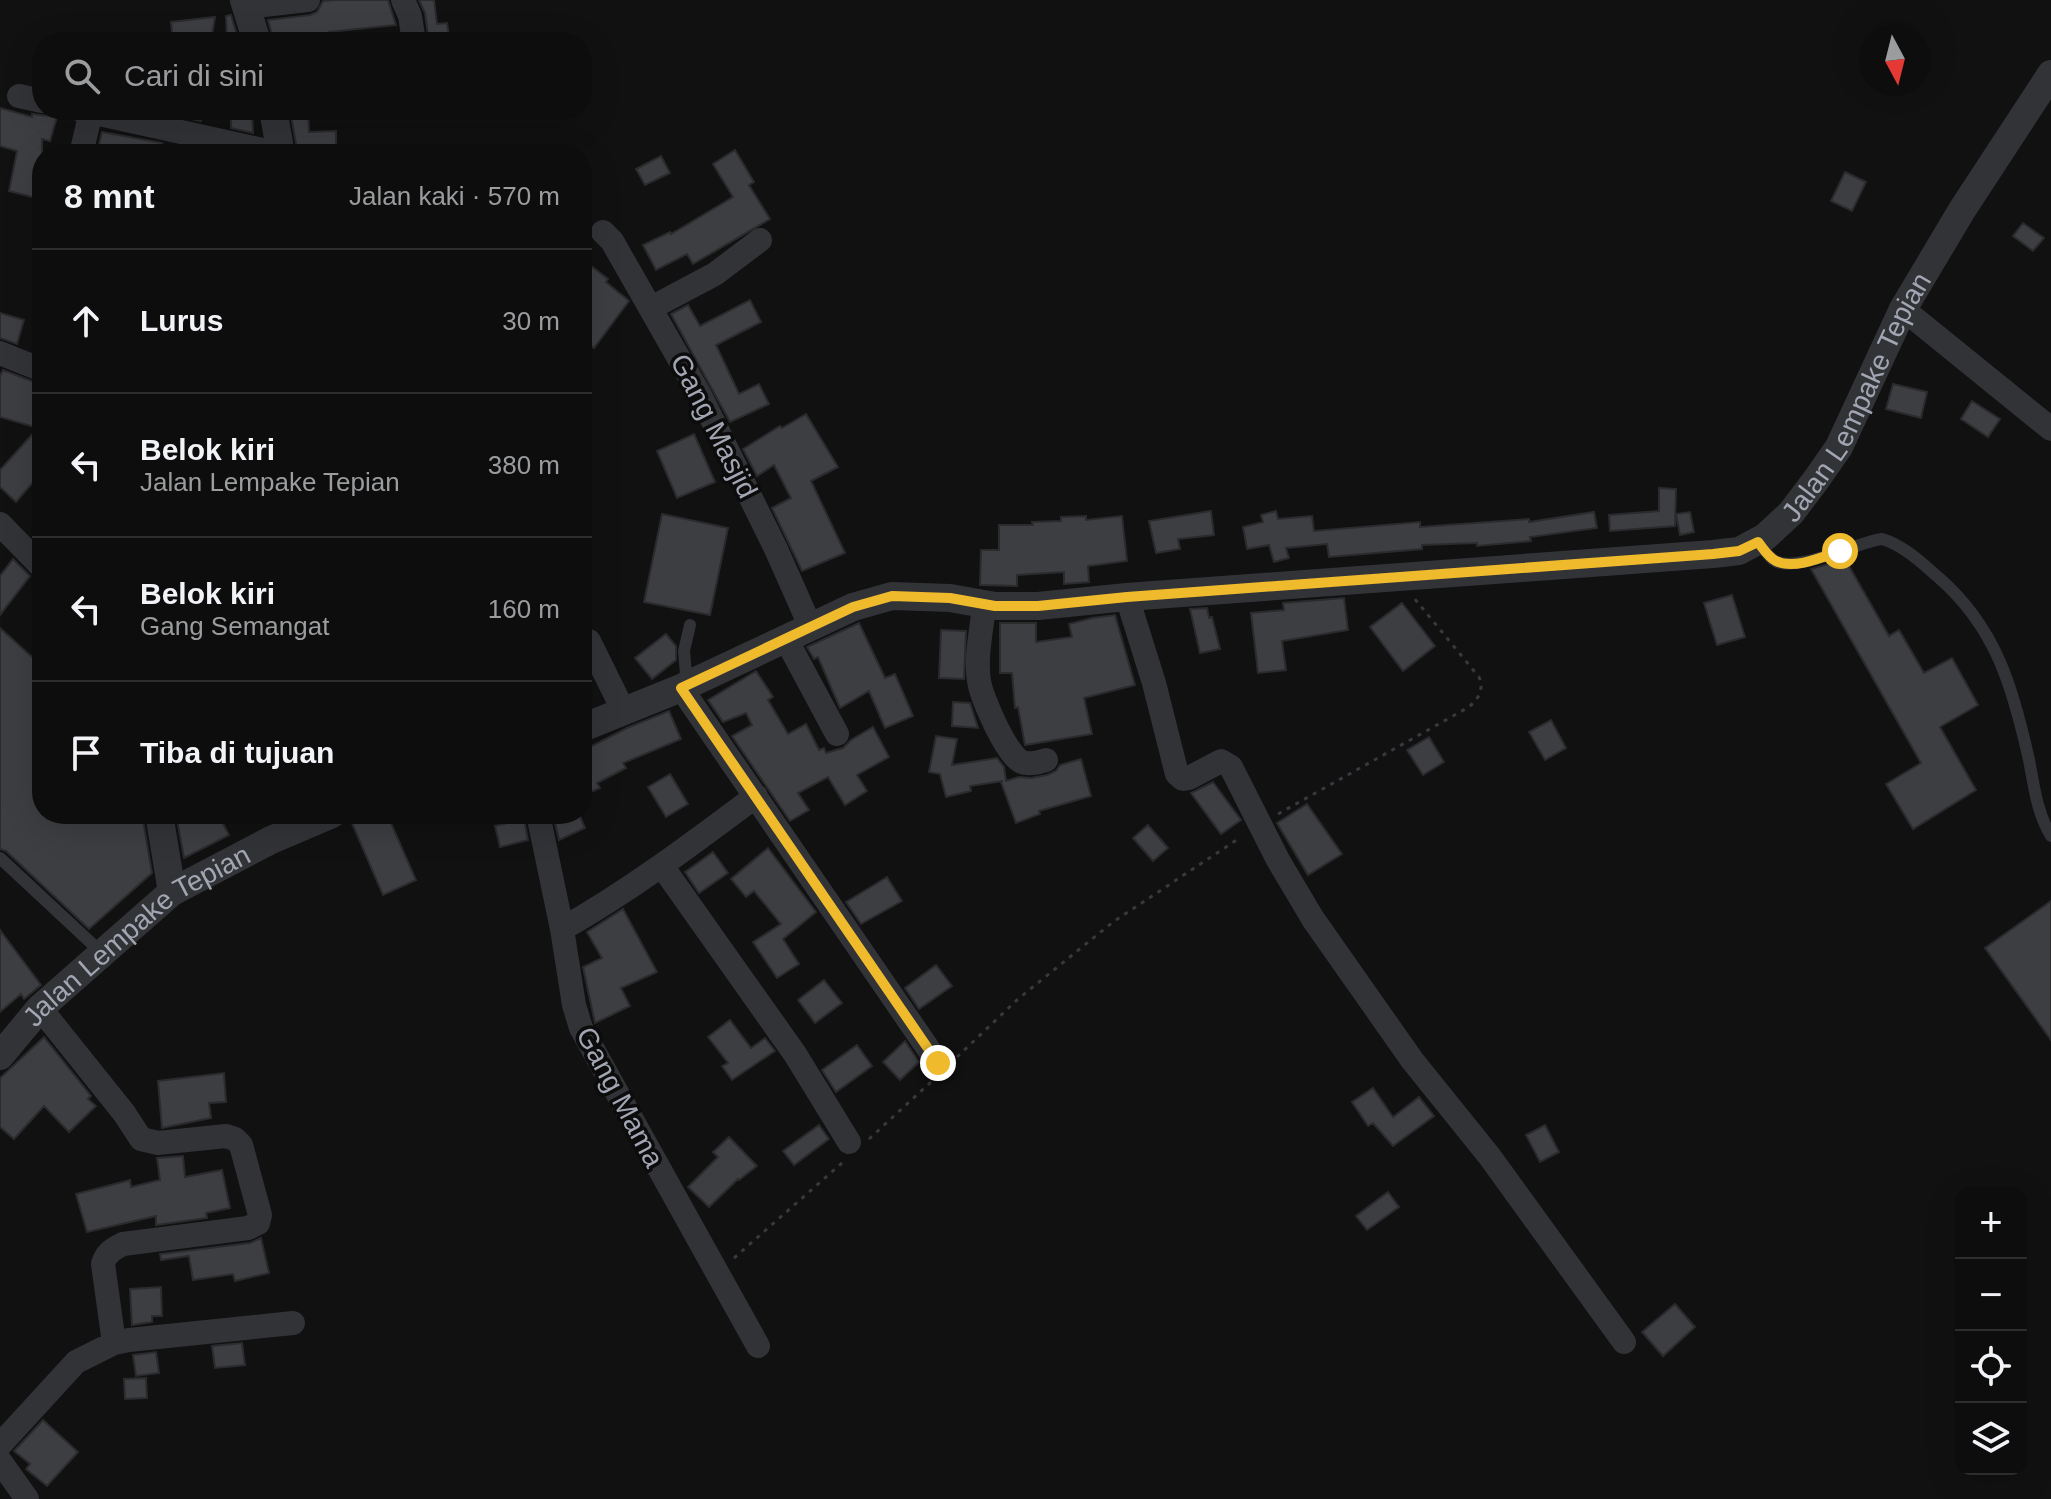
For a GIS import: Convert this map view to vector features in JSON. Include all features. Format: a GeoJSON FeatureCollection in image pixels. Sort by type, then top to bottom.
{"type":"FeatureCollection","features":[{"type":"Feature","properties":{"kind":"street"},"geometry":{"type":"LineString","coordinates":[[254,32],[245,3],[308,0]]}},
{"type":"Feature","properties":{"kind":"street"},"geometry":{"type":"LineString","coordinates":[[403,0],[412,32]]}},
{"type":"Feature","properties":{"kind":"street","name":"Jalan Lempake Tepian"},"geometry":{"type":"LineString","coordinates":[[592,724],[684,687],[853,607],[892,596],[950,598],[984,605],[1038,606],[1739,551],[1758,542],[1791,513],[1839,447],[1903,309],[1962,210],[2051,74]]}},
{"type":"Feature","properties":{"kind":"street"},"geometry":{"type":"LineString","coordinates":[[82,144],[85,120]]}},
{"type":"Feature","properties":{"kind":"street"},"geometry":{"type":"LineString","coordinates":[[118,120],[202,144]]}},
{"type":"Feature","properties":{"kind":"street"},"geometry":{"type":"LineString","coordinates":[[275,120],[279,144]]}},
{"type":"Feature","properties":{"kind":"street","name":"Gang Masjid"},"geometry":{"type":"LineString","coordinates":[[603,232],[612,241],[690,376],[737,468],[837,734]]}},
{"type":"Feature","properties":{"kind":"street"},"geometry":{"type":"LineString","coordinates":[[651,308],[715,274],[760,240]]}},
{"type":"Feature","properties":{"kind":"street"},"geometry":{"type":"LineString","coordinates":[[1903,309],[2051,429]]}},
{"type":"Feature","properties":{"kind":"street"},"geometry":{"type":"LineString","coordinates":[[0,353],[32,366]]}},
{"type":"Feature","properties":{"kind":"street"},"geometry":{"type":"LineString","coordinates":[[0,524],[32,557]]}},
{"type":"Feature","properties":{"kind":"street"},"geometry":{"type":"LineString","coordinates":[[1127,597],[1154,683],[1177,774],[1183,779],[1189,778],[1213,763],[1226,763],[1236,774],[1313,919],[1412,1060],[1490,1157],[1624,1342]]}},
{"type":"Feature","properties":{"kind":"street"},"geometry":{"type":"LineString","coordinates":[[984,605],[979,658],[981,688],[1002,740],[1012,756],[1028,764],[1046,760]]}},
{"type":"Feature","properties":{"kind":"street"},"geometry":{"type":"LineString","coordinates":[[592,647],[624,712]]}},
{"type":"Feature","properties":{"kind":"street"},"geometry":{"type":"LineString","coordinates":[[684,687],[941,1068]]}},
{"type":"Feature","properties":{"kind":"street"},"geometry":{"type":"LineString","coordinates":[[562,929],[662,866],[756,796]]}},
{"type":"Feature","properties":{"kind":"street"},"geometry":{"type":"LineString","coordinates":[[161,824],[172,892]]}},
{"type":"Feature","properties":{"kind":"street","name":"Jalan Lempake Tepian"},"geometry":{"type":"LineString","coordinates":[[0,1056],[40,1008],[172,892],[271,840],[309,824]]}},
{"type":"Feature","properties":{"kind":"street","name":"Gang Mama"},"geometry":{"type":"LineString","coordinates":[[540,824],[581,1028],[758,1346]]}},
{"type":"Feature","properties":{"kind":"street"},"geometry":{"type":"LineString","coordinates":[[662,866],[795,1054],[854,1148]]}},
{"type":"Feature","properties":{"kind":"street"},"geometry":{"type":"LineString","coordinates":[[40,1008],[124,1113],[141,1139],[158,1143],[226,1136],[235,1139],[241,1145],[260,1215],[258,1223],[248,1228],[123,1244],[105,1256],[103,1264],[114,1343]]}},
{"type":"Feature","properties":{"kind":"street"},"geometry":{"type":"LineString","coordinates":[[0,1445],[76,1362],[114,1343],[293,1323]]}},
{"type":"Feature","properties":{"kind":"street"},"geometry":{"type":"LineString","coordinates":[[0,1461],[27,1499]]}},
{"type":"Feature","properties":{"kind":"lane"},"geometry":{"type":"LineString","coordinates":[[1758,542],[1772,559],[1783,564],[1820,558],[1882,539],[1890,541],[1924,565],[1950,587],[1977,619],[2002,664],[2022,732],[2041,817],[2051,836]]}},
{"type":"Feature","properties":{"kind":"lane"},"geometry":{"type":"LineString","coordinates":[[684,687],[684,651],[690,625]]}},
{"type":"Feature","properties":{"kind":"lane"},"geometry":{"type":"LineString","coordinates":[[0,858],[103,954]]}},
{"type":"Feature","properties":{"kind":"path"},"geometry":{"type":"LineString","coordinates":[[716,1274],[1018,999],[1113,922],[1261,825],[1478,699],[1482,685],[1479,677],[1396,577]]}},
{"type":"Feature","properties":{"kind":"building"},"geometry":{"type":"Polygon","coordinates":[[[388,0],[396,25],[329,32],[271,32],[268,20],[310,15],[317,12],[323,1],[388,0]]]}},
{"type":"Feature","properties":{"kind":"building"},"geometry":{"type":"Polygon","coordinates":[[[419,0],[434,0],[437,24],[447,23],[448,32],[428,32],[425,13],[419,0]]]}},
{"type":"Feature","properties":{"kind":"building"},"geometry":{"type":"Polygon","coordinates":[[[231,15],[236,32],[227,32],[226,16],[231,15]]]}},
{"type":"Feature","properties":{"kind":"building"},"geometry":{"type":"Polygon","coordinates":[[[215,17],[213,32],[172,32],[171,22],[215,17]]]}},
{"type":"Feature","properties":{"kind":"building"},"geometry":{"type":"Polygon","coordinates":[[[0,108],[32,117],[32,120],[56,120],[50,141],[42,139],[42,144],[32,144],[32,197],[9,191],[17,151],[0,146],[0,108]]]}},
{"type":"Feature","properties":{"kind":"building"},"geometry":{"type":"Polygon","coordinates":[[[231,120],[252,120],[253,133],[231,128],[231,120]]]}},
{"type":"Feature","properties":{"kind":"building"},"geometry":{"type":"Polygon","coordinates":[[[292,120],[308,120],[309,132],[336,131],[336,144],[296,144],[292,120]]]}},
{"type":"Feature","properties":{"kind":"building"},"geometry":{"type":"Polygon","coordinates":[[[102,132],[162,143],[162,144],[99,144],[102,132]]]}},
{"type":"Feature","properties":{"kind":"building"},"geometry":{"type":"Polygon","coordinates":[[[735,150],[754,182],[749,185],[770,219],[693,264],[687,254],[656,270],[643,245],[671,234],[733,197],[713,164],[735,150]]]}},
{"type":"Feature","properties":{"kind":"building"},"geometry":{"type":"Polygon","coordinates":[[[661,156],[670,173],[645,185],[636,169],[661,156]]]}},
{"type":"Feature","properties":{"kind":"building"},"geometry":{"type":"Polygon","coordinates":[[[1845,172],[1866,182],[1852,211],[1831,201],[1845,172]]]}},
{"type":"Feature","properties":{"kind":"building"},"geometry":{"type":"Polygon","coordinates":[[[2023,223],[2044,238],[2033,251],[2013,236],[2023,223]]]}},
{"type":"Feature","properties":{"kind":"building"},"geometry":{"type":"Polygon","coordinates":[[[592,267],[629,301],[594,348],[592,346],[592,267]]]}},
{"type":"Feature","properties":{"kind":"building"},"geometry":{"type":"Polygon","coordinates":[[[750,300],[761,322],[716,345],[739,394],[759,384],[769,404],[730,422],[671,314],[688,305],[700,326],[750,300]]]}},
{"type":"Feature","properties":{"kind":"building"},"geometry":{"type":"Polygon","coordinates":[[[0,313],[24,320],[17,344],[0,338],[0,313]]]}},
{"type":"Feature","properties":{"kind":"building"},"geometry":{"type":"Polygon","coordinates":[[[3,370],[32,381],[32,426],[0,417],[0,376],[3,370]]]}},
{"type":"Feature","properties":{"kind":"building"},"geometry":{"type":"Polygon","coordinates":[[[1893,384],[1927,392],[1921,418],[1886,409],[1893,384]]]}},
{"type":"Feature","properties":{"kind":"building"},"geometry":{"type":"Polygon","coordinates":[[[1972,401],[2000,419],[1988,437],[1961,419],[1972,401]]]}},
{"type":"Feature","properties":{"kind":"building"},"geometry":{"type":"Polygon","coordinates":[[[806,414],[838,467],[811,481],[845,553],[802,571],[772,508],[791,498],[774,465],[757,476],[743,449],[806,414]]]}},
{"type":"Feature","properties":{"kind":"building"},"geometry":{"type":"Polygon","coordinates":[[[694,434],[715,482],[677,498],[657,451],[694,434]]]}},
{"type":"Feature","properties":{"kind":"building"},"geometry":{"type":"Polygon","coordinates":[[[32,435],[32,484],[16,502],[0,487],[0,470],[32,435]]]}},
{"type":"Feature","properties":{"kind":"building"},"geometry":{"type":"Polygon","coordinates":[[[1659,488],[1676,489],[1675,526],[1610,531],[1609,515],[1659,511],[1659,488]]]}},
{"type":"Feature","properties":{"kind":"building"},"geometry":{"type":"Polygon","coordinates":[[[1211,511],[1214,535],[1178,539],[1180,549],[1156,553],[1149,521],[1211,511]]]}},
{"type":"Feature","properties":{"kind":"building"},"geometry":{"type":"Polygon","coordinates":[[[1276,511],[1278,519],[1312,516],[1314,531],[1420,522],[1420,527],[1529,519],[1529,522],[1594,512],[1597,528],[1530,537],[1531,541],[1477,546],[1477,543],[1422,545],[1422,549],[1329,557],[1327,544],[1286,548],[1289,558],[1274,562],[1269,545],[1247,549],[1243,527],[1263,522],[1261,515],[1276,511]]]}},
{"type":"Feature","properties":{"kind":"building"},"geometry":{"type":"Polygon","coordinates":[[[1690,512],[1694,532],[1680,535],[1676,514],[1690,512]]]}},
{"type":"Feature","properties":{"kind":"building"},"geometry":{"type":"Polygon","coordinates":[[[662,514],[728,528],[710,615],[644,602],[662,514]]]}},
{"type":"Feature","properties":{"kind":"building"},"geometry":{"type":"Polygon","coordinates":[[[1086,516],[1086,520],[1122,516],[1127,561],[1088,566],[1089,582],[1064,584],[1064,572],[1017,575],[1017,586],[980,585],[981,550],[999,550],[999,525],[1033,525],[1032,522],[1061,521],[1061,517],[1086,516]]]}},
{"type":"Feature","properties":{"kind":"building"},"geometry":{"type":"Polygon","coordinates":[[[13,559],[30,576],[0,615],[0,576],[13,559]]]}},
{"type":"Feature","properties":{"kind":"building"},"geometry":{"type":"Polygon","coordinates":[[[1845,559],[1889,636],[1899,630],[1924,673],[1952,658],[1978,705],[1940,727],[1976,790],[1913,829],[1886,784],[1921,763],[1811,569],[1845,559]]]}},
{"type":"Feature","properties":{"kind":"building"},"geometry":{"type":"Polygon","coordinates":[[[1732,595],[1745,637],[1717,645],[1704,603],[1732,595]]]}},
{"type":"Feature","properties":{"kind":"building"},"geometry":{"type":"Polygon","coordinates":[[[1344,598],[1348,630],[1282,641],[1286,670],[1258,673],[1251,613],[1284,610],[1283,603],[1344,598]]]}},
{"type":"Feature","properties":{"kind":"building"},"geometry":{"type":"Polygon","coordinates":[[[1402,603],[1435,646],[1403,671],[1370,627],[1402,603]]]}},
{"type":"Feature","properties":{"kind":"building"},"geometry":{"type":"Polygon","coordinates":[[[1207,608],[1220,649],[1200,653],[1190,609],[1207,608]]]}},
{"type":"Feature","properties":{"kind":"building"},"geometry":{"type":"Polygon","coordinates":[[[1115,615],[1135,685],[1084,698],[1092,734],[1025,745],[1018,707],[1015,708],[1012,673],[1000,673],[1000,623],[1036,623],[1036,642],[1072,637],[1069,624],[1115,615]]]}},
{"type":"Feature","properties":{"kind":"building"},"geometry":{"type":"Polygon","coordinates":[[[859,623],[885,678],[895,674],[913,716],[885,728],[869,691],[840,708],[818,657],[814,659],[807,647],[859,623]]]}},
{"type":"Feature","properties":{"kind":"building"},"geometry":{"type":"Polygon","coordinates":[[[0,628],[32,657],[32,824],[144,824],[152,873],[89,929],[6,851],[0,849],[0,628]]]}},
{"type":"Feature","properties":{"kind":"building"},"geometry":{"type":"Polygon","coordinates":[[[941,630],[966,631],[964,679],[939,678],[941,630]]]}},
{"type":"Feature","properties":{"kind":"building"},"geometry":{"type":"Polygon","coordinates":[[[666,634],[676,646],[676,660],[652,679],[635,658],[666,634]]]}},
{"type":"Feature","properties":{"kind":"building"},"geometry":{"type":"Polygon","coordinates":[[[756,671],[773,697],[768,700],[788,734],[806,724],[819,750],[824,748],[826,753],[843,748],[873,727],[889,757],[857,775],[867,791],[845,805],[828,777],[798,793],[809,810],[790,821],[732,736],[752,725],[746,713],[723,722],[708,700],[756,671]]]}},
{"type":"Feature","properties":{"kind":"building"},"geometry":{"type":"Polygon","coordinates":[[[953,702],[970,703],[978,728],[952,726],[953,702]]]}},
{"type":"Feature","properties":{"kind":"building"},"geometry":{"type":"Polygon","coordinates":[[[669,711],[681,739],[623,763],[626,768],[597,783],[600,788],[592,792],[592,746],[669,711]]]}},
{"type":"Feature","properties":{"kind":"building"},"geometry":{"type":"Polygon","coordinates":[[[1551,720],[1566,748],[1545,760],[1529,732],[1551,720]]]}},
{"type":"Feature","properties":{"kind":"building"},"geometry":{"type":"Polygon","coordinates":[[[936,736],[957,739],[952,765],[997,758],[1004,767],[1006,781],[1047,775],[1060,765],[1081,759],[1091,796],[1039,811],[1040,814],[1016,823],[1003,781],[970,786],[971,791],[946,797],[940,774],[929,772],[936,736]]]}},
{"type":"Feature","properties":{"kind":"building"},"geometry":{"type":"Polygon","coordinates":[[[1429,737],[1444,762],[1423,775],[1407,750],[1429,737]]]}},
{"type":"Feature","properties":{"kind":"building"},"geometry":{"type":"Polygon","coordinates":[[[670,774],[688,804],[666,817],[648,787],[670,774]]]}},
{"type":"Feature","properties":{"kind":"building"},"geometry":{"type":"Polygon","coordinates":[[[1213,782],[1241,820],[1221,834],[1191,793],[1213,782]]]}},
{"type":"Feature","properties":{"kind":"building"},"geometry":{"type":"Polygon","coordinates":[[[1307,804],[1342,854],[1308,875],[1277,823],[1307,804]]]}},
{"type":"Feature","properties":{"kind":"building"},"geometry":{"type":"Polygon","coordinates":[[[178,824],[223,824],[229,835],[184,858],[178,824]]]}},
{"type":"Feature","properties":{"kind":"building"},"geometry":{"type":"Polygon","coordinates":[[[352,824],[391,824],[416,880],[383,895],[352,824]]]}},
{"type":"Feature","properties":{"kind":"building"},"geometry":{"type":"Polygon","coordinates":[[[525,824],[528,840],[500,847],[495,826],[525,824]]]}},
{"type":"Feature","properties":{"kind":"building"},"geometry":{"type":"Polygon","coordinates":[[[555,824],[583,824],[585,828],[559,840],[555,824]]]}},
{"type":"Feature","properties":{"kind":"building"},"geometry":{"type":"Polygon","coordinates":[[[1148,825],[1168,848],[1153,861],[1133,838],[1148,825]]]}},
{"type":"Feature","properties":{"kind":"building"},"geometry":{"type":"Polygon","coordinates":[[[768,848],[816,912],[783,939],[799,964],[777,978],[753,942],[781,924],[754,891],[746,897],[731,879],[768,848]]]}},
{"type":"Feature","properties":{"kind":"building"},"geometry":{"type":"Polygon","coordinates":[[[713,852],[728,873],[699,893],[685,872],[713,852]]]}},
{"type":"Feature","properties":{"kind":"building"},"geometry":{"type":"Polygon","coordinates":[[[887,877],[902,901],[861,924],[846,902],[887,877]]]}},
{"type":"Feature","properties":{"kind":"building"},"geometry":{"type":"Polygon","coordinates":[[[2051,901],[2051,1040],[1985,948],[2051,901]]]}},
{"type":"Feature","properties":{"kind":"building"},"geometry":{"type":"Polygon","coordinates":[[[623,909],[657,972],[621,988],[630,1006],[595,1023],[583,967],[602,958],[587,932],[623,909]]]}},
{"type":"Feature","properties":{"kind":"building"},"geometry":{"type":"Polygon","coordinates":[[[0,930],[41,985],[24,999],[21,994],[0,1012],[0,930]]]}},
{"type":"Feature","properties":{"kind":"building"},"geometry":{"type":"Polygon","coordinates":[[[936,965],[952,986],[919,1009],[905,988],[936,965]]]}},
{"type":"Feature","properties":{"kind":"building"},"geometry":{"type":"Polygon","coordinates":[[[824,980],[842,1003],[815,1023],[798,1000],[824,980]]]}},
{"type":"Feature","properties":{"kind":"building"},"geometry":{"type":"Polygon","coordinates":[[[730,1020],[751,1048],[765,1038],[775,1051],[732,1080],[722,1066],[728,1063],[708,1037],[730,1020]]]}},
{"type":"Feature","properties":{"kind":"building"},"geometry":{"type":"Polygon","coordinates":[[[44,1037],[96,1106],[69,1132],[44,1106],[14,1139],[0,1127],[0,1078],[44,1037]]]}},
{"type":"Feature","properties":{"kind":"building"},"geometry":{"type":"Polygon","coordinates":[[[905,1041],[919,1062],[900,1080],[883,1062],[905,1041]]]}},
{"type":"Feature","properties":{"kind":"building"},"geometry":{"type":"Polygon","coordinates":[[[857,1045],[872,1066],[836,1092],[822,1070],[857,1045]]]}},
{"type":"Feature","properties":{"kind":"building"},"geometry":{"type":"Polygon","coordinates":[[[224,1073],[226,1102],[209,1103],[211,1118],[162,1128],[158,1081],[224,1073]]]}},
{"type":"Feature","properties":{"kind":"building"},"geometry":{"type":"Polygon","coordinates":[[[1373,1088],[1393,1117],[1419,1097],[1434,1116],[1393,1146],[1373,1123],[1368,1126],[1352,1102],[1373,1088]]]}},
{"type":"Feature","properties":{"kind":"building"},"geometry":{"type":"Polygon","coordinates":[[[819,1125],[829,1139],[794,1165],[783,1151],[819,1125]]]}},
{"type":"Feature","properties":{"kind":"building"},"geometry":{"type":"Polygon","coordinates":[[[1545,1125],[1559,1152],[1540,1162],[1526,1135],[1545,1125]]]}},
{"type":"Feature","properties":{"kind":"building"},"geometry":{"type":"Polygon","coordinates":[[[729,1137],[757,1166],[738,1179],[709,1207],[688,1187],[718,1157],[713,1152],[729,1137]]]}},
{"type":"Feature","properties":{"kind":"building"},"geometry":{"type":"Polygon","coordinates":[[[183,1156],[185,1177],[222,1170],[230,1208],[206,1213],[207,1218],[156,1225],[156,1216],[87,1232],[76,1194],[130,1180],[131,1187],[160,1180],[157,1158],[183,1156]]]}},
{"type":"Feature","properties":{"kind":"building"},"geometry":{"type":"Polygon","coordinates":[[[1388,1192],[1399,1207],[1367,1230],[1356,1216],[1388,1192]]]}},
{"type":"Feature","properties":{"kind":"building"},"geometry":{"type":"Polygon","coordinates":[[[261,1238],[269,1273],[235,1281],[233,1274],[193,1280],[189,1256],[161,1260],[160,1254],[250,1243],[261,1238]]]}},
{"type":"Feature","properties":{"kind":"building"},"geometry":{"type":"Polygon","coordinates":[[[161,1287],[162,1316],[152,1316],[152,1322],[132,1325],[130,1289],[161,1287]]]}},
{"type":"Feature","properties":{"kind":"building"},"geometry":{"type":"Polygon","coordinates":[[[1675,1304],[1695,1327],[1663,1356],[1642,1332],[1675,1304]]]}},
{"type":"Feature","properties":{"kind":"building"},"geometry":{"type":"Polygon","coordinates":[[[242,1343],[245,1365],[215,1368],[212,1346],[242,1343]]]}},
{"type":"Feature","properties":{"kind":"building"},"geometry":{"type":"Polygon","coordinates":[[[156,1352],[159,1373],[136,1376],[133,1355],[156,1352]]]}},
{"type":"Feature","properties":{"kind":"building"},"geometry":{"type":"Polygon","coordinates":[[[146,1378],[147,1398],[125,1399],[124,1379],[146,1378]]]}},
{"type":"Feature","properties":{"kind":"building"},"geometry":{"type":"Polygon","coordinates":[[[43,1420],[78,1452],[47,1486],[26,1469],[30,1464],[14,1451],[43,1420]]]}},
{"type":"Feature","properties":{"kind":"route"},"geometry":{"type":"LineString","coordinates":[[938,1063],[681,688],[853,607],[892,596],[950,598],[995,606],[1038,606],[1713,554],[1739,551],[1758,542],[1772,559],[1783,564],[1840,551]]}}]}
